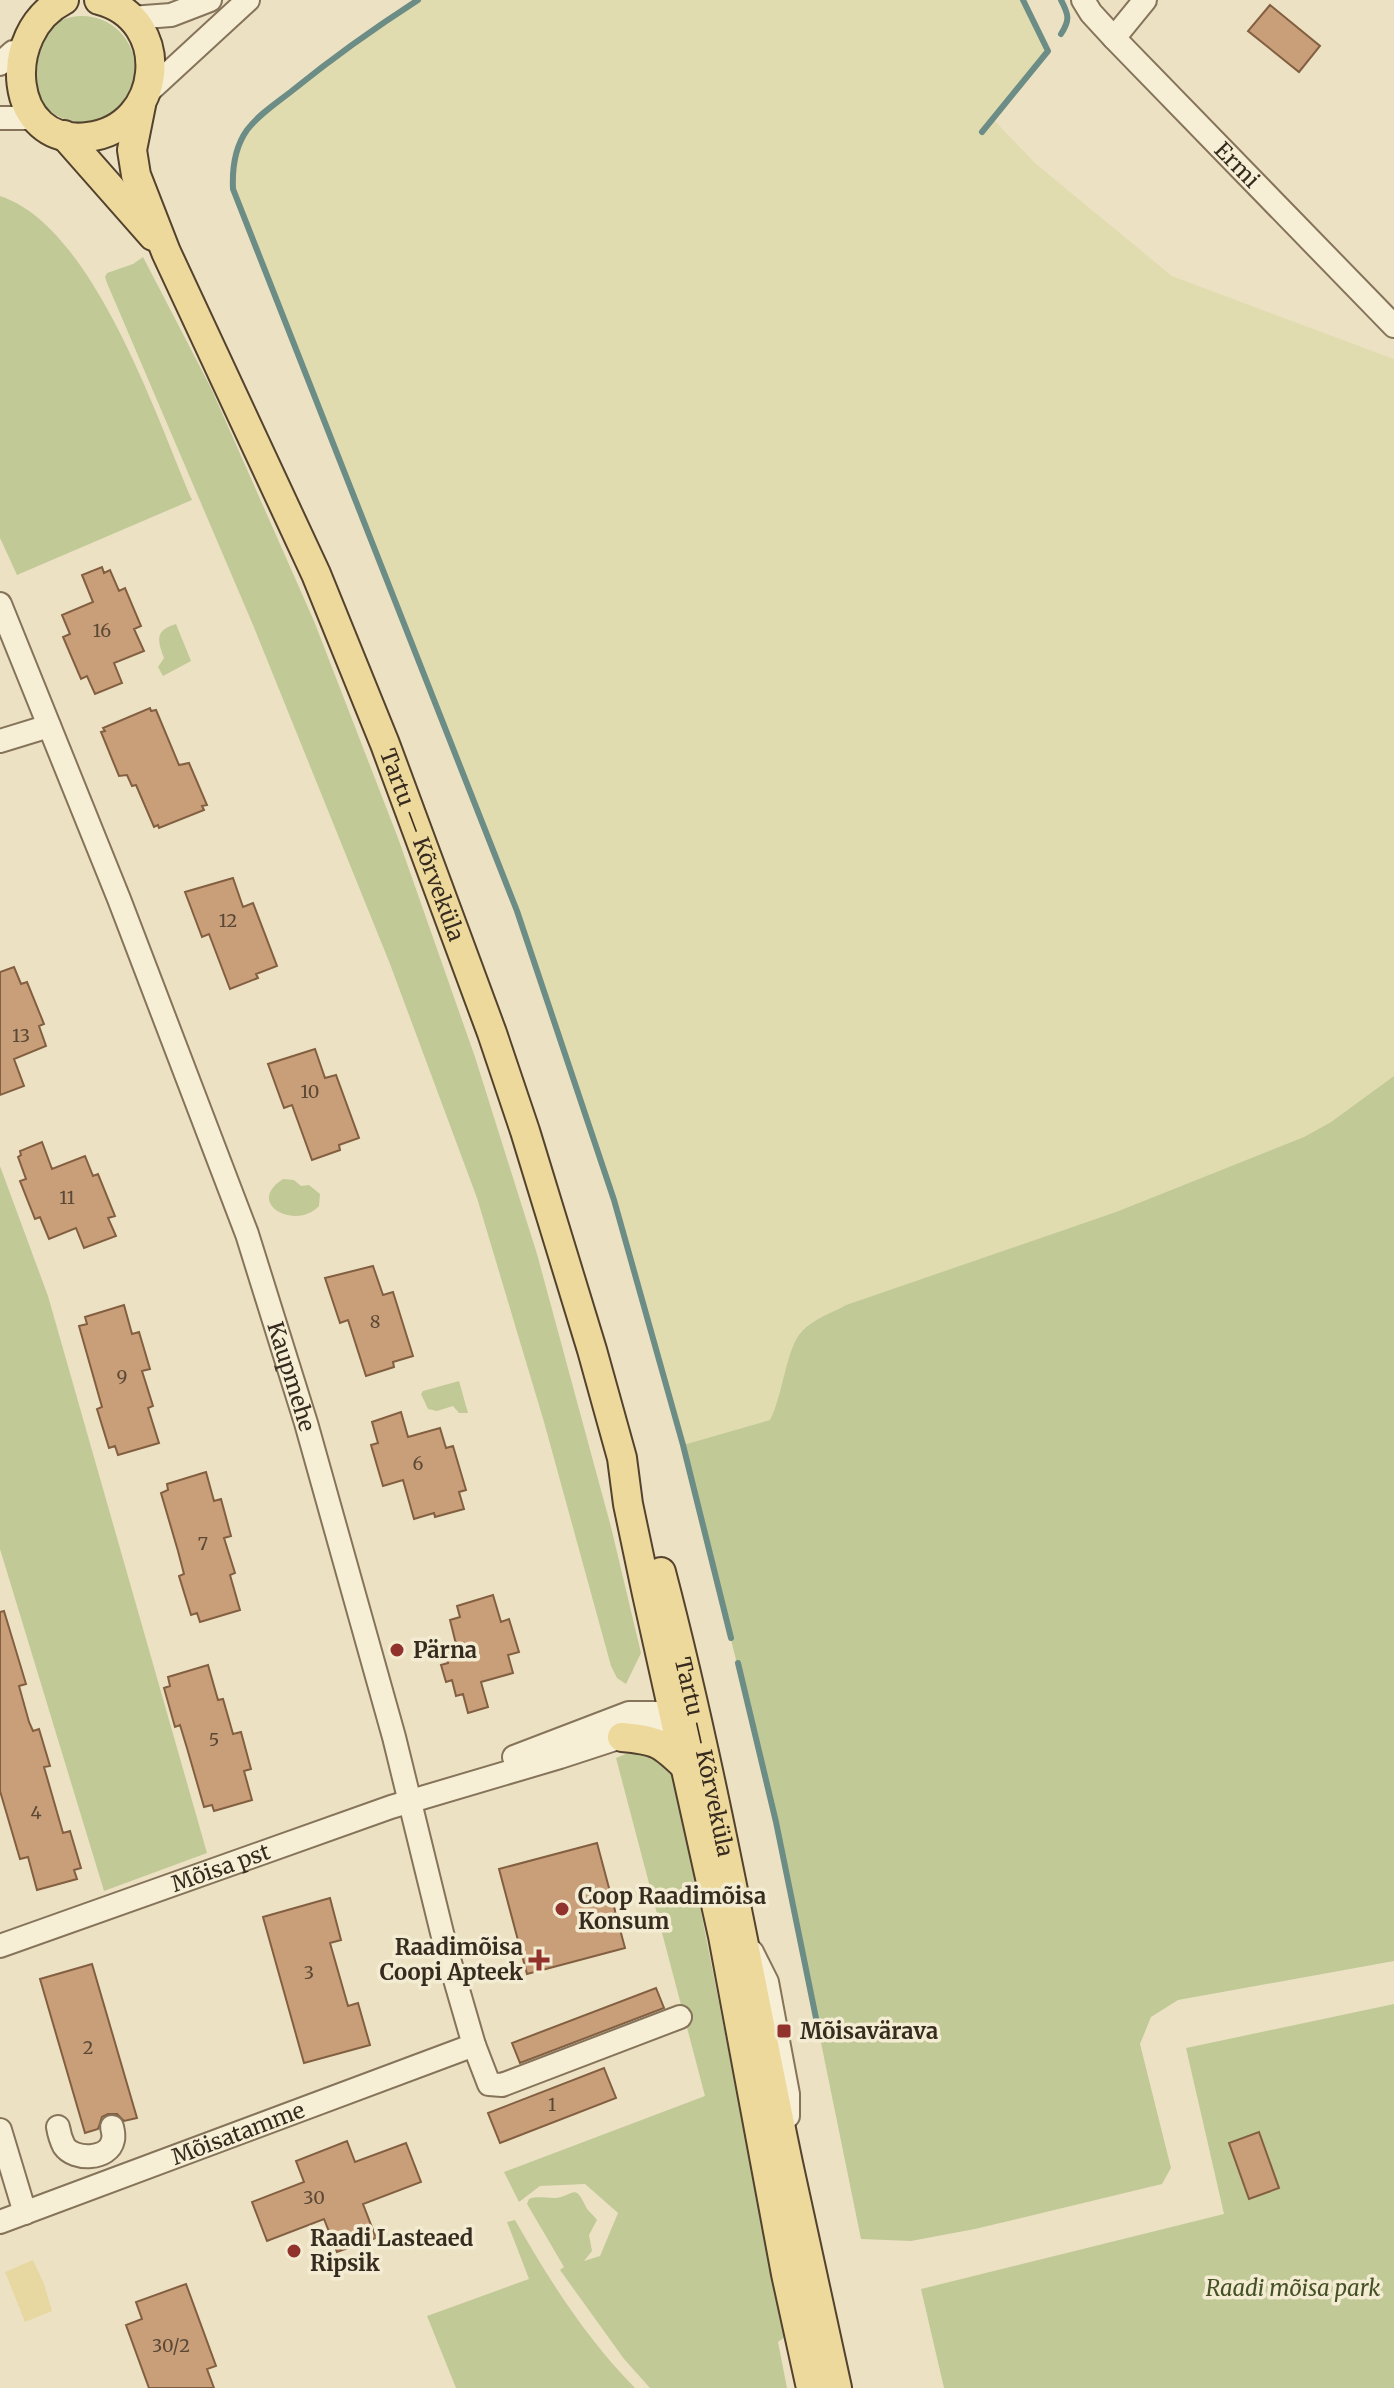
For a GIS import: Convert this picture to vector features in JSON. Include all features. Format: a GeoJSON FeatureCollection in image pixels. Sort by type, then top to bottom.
{"type":"FeatureCollection","features":[{"type":"Feature","properties":{"kind":"main road"},"geometry":{"type":"LineString","coordinates":[[64,0],[33,9],[6,58],[12,70],[14,88],[33,118],[47,129],[64,135],[86,137],[107,133],[126,121],[144,99]]}},
{"type":"Feature","properties":{"kind":"main road"},"geometry":{"type":"LineString","coordinates":[[102,0],[131,18]]}},
{"type":"Feature","properties":{"kind":"main road","name":"Tartu — Kõrveküla"},"geometry":{"type":"LineString","coordinates":[[131,18],[143,34],[150,53],[151,73],[132,150],[136,175],[166,252],[316,574],[428,857],[525,1131],[622,1458],[643,1579],[685,1711],[744,1935],[837,2388]]}},
{"type":"Feature","properties":{"kind":"main road","name":"Tartu — Kõrveküla"},"geometry":{"type":"LineString","coordinates":[[64,135],[166,252]]}},
{"type":"Feature","properties":{"kind":"main road","name":"Tartu — Kõrveküla"},"geometry":{"type":"LineString","coordinates":[[685,1711],[686,1767],[723,1936],[786,2274],[811,2388]]}},
{"type":"Feature","properties":{"kind":"main road"},"geometry":{"type":"LineString","coordinates":[[622,1737],[653,1740],[686,1767]]}},
{"type":"Feature","properties":{"kind":"street"},"geometry":{"type":"LineString","coordinates":[[131,18],[171,15],[210,0]]}},
{"type":"Feature","properties":{"kind":"street"},"geometry":{"type":"LineString","coordinates":[[144,99],[248,0]]}},
{"type":"Feature","properties":{"kind":"street","name":"Ermi"},"geometry":{"type":"LineString","coordinates":[[1083,0],[1114,38],[1394,326]]}},
{"type":"Feature","properties":{"kind":"street"},"geometry":{"type":"LineString","coordinates":[[1114,38],[1145,0]]}},
{"type":"Feature","properties":{"kind":"street"},"geometry":{"type":"LineString","coordinates":[[0,118],[33,118]]}},
{"type":"Feature","properties":{"kind":"street","name":"Kaupmehe"},"geometry":{"type":"LineString","coordinates":[[0,604],[247,1234],[306,1423],[394,1737],[421,1856],[474,2045],[489,2084],[502,2085],[680,2017]]}},
{"type":"Feature","properties":{"kind":"street"},"geometry":{"type":"LineString","coordinates":[[0,741],[49,726]]}},
{"type":"Feature","properties":{"kind":"street"},"geometry":{"type":"LineString","coordinates":[[352,1590],[349,1629],[367,1695],[394,1737]]}},
{"type":"Feature","properties":{"kind":"street","name":"Mõisa pst"},"geometry":{"type":"LineString","coordinates":[[0,1946],[440,1791],[661,1724],[685,1711]]}},
{"type":"Feature","properties":{"kind":"street","name":"Mõisa pst"},"geometry":{"type":"LineString","coordinates":[[440,1791],[488,1767],[629,1713],[685,1711]]}},
{"type":"Feature","properties":{"kind":"street","name":"Mõisatamme"},"geometry":{"type":"LineString","coordinates":[[0,2222],[474,2045]]}},
{"type":"Feature","properties":{"kind":"street"},"geometry":{"type":"LineString","coordinates":[[58,2127],[64,2145],[81,2156],[103,2152],[113,2140],[112,2127]]}},
{"type":"Feature","properties":{"kind":"street"},"geometry":{"type":"LineString","coordinates":[[0,2130],[25,2213]]}},
{"type":"Feature","properties":{"kind":"street"},"geometry":{"type":"LineString","coordinates":[[801,2350],[804,2388]]}},
{"type":"Feature","properties":{"kind":"shaded area"},"geometry":{"type":"Polygon","coordinates":[[[418,0],[1023,0],[1048,51],[993,119],[1035,163],[1172,276],[1394,359],[1394,1076],[1331,1122],[1304,1137],[1116,1212],[846,1305],[812,1322],[800,1332],[779,1404],[770,1420],[683,1445],[614,1200],[517,911],[233,189],[232,172],[238,147],[262,114],[357,39],[418,0]]]}},
{"type":"Feature","properties":{"kind":"green space"},"geometry":{"type":"Polygon","coordinates":[[[82,16],[102,20],[119,32],[131,49],[135,69],[131,89],[119,106],[102,118],[82,122],[62,118],[45,106],[33,89],[29,69],[33,49],[45,32],[62,20],[82,16]]]}},
{"type":"Feature","properties":{"kind":"green space"},"geometry":{"type":"Polygon","coordinates":[[[0,196],[33,214],[64,244],[92,283],[140,375],[192,500],[17,575],[0,538],[0,196]]]}},
{"type":"Feature","properties":{"kind":"green space"},"geometry":{"type":"Polygon","coordinates":[[[143,257],[211,388],[314,621],[398,838],[475,1057],[537,1254],[611,1527],[641,1653],[626,1684],[617,1678],[611,1666],[544,1422],[477,1198],[390,964],[253,625],[107,283],[107,273],[143,257]]]}},
{"type":"Feature","properties":{"kind":"green space"},"geometry":{"type":"Polygon","coordinates":[[[176,624],[191,661],[163,676],[158,667],[164,658],[160,636],[164,629],[176,624]]]}},
{"type":"Feature","properties":{"kind":"green space"},"geometry":{"type":"Polygon","coordinates":[[[1394,1076],[1394,1961],[1178,2000],[1151,2017],[1140,2044],[1171,2168],[1162,2184],[975,2229],[911,2241],[861,2239],[776,1822],[683,1445],[770,1420],[797,1339],[806,1327],[823,1316],[846,1305],[1116,1212],[1304,1137],[1331,1122],[1394,1076]]]}},
{"type":"Feature","properties":{"kind":"green space"},"geometry":{"type":"Polygon","coordinates":[[[0,1166],[48,1296],[207,1853],[104,1891],[0,1549],[0,1166]]]}},
{"type":"Feature","properties":{"kind":"green space"},"geometry":{"type":"Polygon","coordinates":[[[283,1179],[294,1180],[301,1186],[309,1185],[320,1194],[319,1206],[298,1216],[278,1211],[271,1205],[269,1197],[272,1188],[283,1179]]]}},
{"type":"Feature","properties":{"kind":"green space"},"geometry":{"type":"Polygon","coordinates":[[[459,1381],[468,1413],[459,1413],[453,1406],[437,1411],[428,1409],[421,1394],[423,1391],[459,1381]]]}},
{"type":"Feature","properties":{"kind":"green space"},"geometry":{"type":"Polygon","coordinates":[[[633,1751],[665,1759],[674,1775],[785,2337],[778,2342],[787,2388],[650,2388],[624,2359],[560,2270],[564,2267],[527,2204],[533,2198],[557,2198],[577,2193],[597,2220],[589,2235],[592,2251],[584,2261],[600,2256],[618,2213],[585,2184],[540,2186],[519,2202],[504,2172],[705,2096],[616,1758],[633,1751]]]}},
{"type":"Feature","properties":{"kind":"green space","name":"Raadi mõisa park"},"geometry":{"type":"Polygon","coordinates":[[[1394,2004],[1394,2388],[944,2388],[921,2289],[1224,2214],[1186,2048],[1394,2004]]]}},
{"type":"Feature","properties":{"kind":"green space"},"geometry":{"type":"Polygon","coordinates":[[[515,2220],[569,2308],[635,2388],[456,2388],[427,2316],[529,2279],[507,2222],[515,2220]]]}},
{"type":"Feature","properties":{"kind":"sand"},"geometry":{"type":"Polygon","coordinates":[[[33,2260],[52,2311],[25,2322],[5,2272],[33,2260]]]}},
{"type":"Feature","properties":{"kind":"building"},"geometry":{"type":"Polygon","coordinates":[[[1270,5],[1320,46],[1299,72],[1248,31],[1270,5]]]}},
{"type":"Feature","properties":{"kind":"building"},"geometry":{"type":"Polygon","coordinates":[[[102,567],[104,573],[110,570],[119,591],[125,588],[141,626],[134,629],[144,651],[114,663],[122,683],[95,694],[87,676],[81,679],[63,637],[70,634],[62,615],[93,602],[82,575],[102,567]]]}},
{"type":"Feature","properties":{"kind":"building"},"geometry":{"type":"Polygon","coordinates":[[[150,708],[151,711],[156,710],[179,765],[189,763],[207,805],[202,806],[204,810],[159,828],[158,825],[154,827],[136,785],[132,786],[127,775],[119,776],[101,732],[105,731],[103,728],[150,708]]]}},
{"type":"Feature","properties":{"kind":"building"},"geometry":{"type":"Polygon","coordinates":[[[233,878],[243,907],[253,903],[277,966],[256,974],[258,978],[230,989],[209,934],[202,937],[185,892],[233,878]]]}},
{"type":"Feature","properties":{"kind":"building"},"geometry":{"type":"Polygon","coordinates":[[[14,967],[21,984],[27,982],[44,1024],[39,1026],[46,1046],[14,1059],[24,1086],[0,1095],[0,972],[14,967]]]}},
{"type":"Feature","properties":{"kind":"building"},"geometry":{"type":"Polygon","coordinates":[[[315,1049],[325,1078],[336,1075],[359,1138],[339,1145],[340,1150],[312,1160],[292,1105],[284,1108],[268,1064],[315,1049]]]}},
{"type":"Feature","properties":{"kind":"building"},"geometry":{"type":"Polygon","coordinates":[[[42,1142],[52,1169],[85,1156],[93,1176],[98,1174],[115,1216],[108,1218],[116,1236],[84,1248],[76,1228],[49,1239],[40,1217],[35,1219],[20,1181],[26,1179],[18,1157],[20,1151],[42,1142]]]}},
{"type":"Feature","properties":{"kind":"building"},"geometry":{"type":"Polygon","coordinates":[[[373,1266],[383,1295],[393,1292],[413,1356],[393,1362],[394,1367],[366,1376],[348,1320],[340,1323],[325,1278],[373,1266]]]}},
{"type":"Feature","properties":{"kind":"building"},"geometry":{"type":"Polygon","coordinates":[[[124,1305],[132,1334],[139,1332],[150,1369],[142,1371],[153,1406],[148,1408],[159,1443],[118,1455],[115,1446],[109,1448],[97,1409],[102,1407],[79,1326],[87,1324],[85,1317],[124,1305]]]}},
{"type":"Feature","properties":{"kind":"building"},"geometry":{"type":"Polygon","coordinates":[[[401,1412],[408,1437],[440,1428],[446,1448],[453,1446],[466,1490],[459,1492],[464,1509],[414,1519],[403,1480],[383,1486],[371,1445],[378,1443],[372,1422],[401,1412]]]}},
{"type":"Feature","properties":{"kind":"building"},"geometry":{"type":"Polygon","coordinates":[[[206,1472],[214,1501],[221,1499],[231,1536],[224,1538],[235,1573],[230,1575],[240,1610],[200,1622],[197,1613],[191,1615],[179,1576],[184,1574],[161,1493],[168,1490],[167,1484],[206,1472]]]}},
{"type":"Feature","properties":{"kind":"building"},"geometry":{"type":"Polygon","coordinates":[[[493,1595],[501,1622],[509,1619],[519,1652],[508,1655],[513,1673],[481,1682],[488,1707],[468,1713],[463,1694],[456,1696],[452,1680],[446,1682],[441,1665],[448,1663],[445,1652],[457,1648],[450,1620],[460,1617],[457,1606],[493,1595]]]}},
{"type":"Feature","properties":{"kind":"building"},"geometry":{"type":"Polygon","coordinates":[[[4,1611],[26,1684],[19,1686],[29,1722],[33,1731],[39,1729],[50,1766],[44,1767],[63,1833],[70,1831],[81,1868],[74,1870],[77,1879],[37,1890],[28,1857],[20,1859],[0,1791],[0,1612],[4,1611]]]}},
{"type":"Feature","properties":{"kind":"building"},"geometry":{"type":"Polygon","coordinates":[[[208,1665],[218,1700],[223,1699],[233,1734],[241,1732],[251,1769],[244,1771],[252,1800],[214,1811],[212,1805],[204,1807],[180,1725],[175,1727],[164,1688],[170,1686],[168,1677],[208,1665]]]}},
{"type":"Feature","properties":{"kind":"building","name":"Coop Raadimõisa Konsum"},"geometry":{"type":"Polygon","coordinates":[[[597,1843],[625,1948],[527,1974],[499,1869],[597,1843]]]}},
{"type":"Feature","properties":{"kind":"building"},"geometry":{"type":"Polygon","coordinates":[[[330,1898],[341,1940],[330,1943],[348,2006],[358,2003],[370,2045],[304,2063],[263,1917],[330,1898]]]}},
{"type":"Feature","properties":{"kind":"building"},"geometry":{"type":"Polygon","coordinates":[[[92,1964],[137,2118],[124,2121],[117,2114],[108,2114],[102,2117],[98,2129],[85,2133],[40,1979],[92,1964]]]}},
{"type":"Feature","properties":{"kind":"building"},"geometry":{"type":"Polygon","coordinates":[[[656,1988],[664,2008],[520,2063],[512,2043],[656,1988]]]}},
{"type":"Feature","properties":{"kind":"building"},"geometry":{"type":"Polygon","coordinates":[[[604,2068],[616,2098],[500,2143],[488,2113],[604,2068]]]}},
{"type":"Feature","properties":{"kind":"building"},"geometry":{"type":"Polygon","coordinates":[[[1259,2132],[1279,2188],[1249,2199],[1229,2143],[1259,2132]]]}},
{"type":"Feature","properties":{"kind":"building"},"geometry":{"type":"Polygon","coordinates":[[[347,2141],[355,2162],[406,2143],[421,2182],[363,2204],[376,2238],[337,2252],[324,2219],[267,2241],[252,2202],[304,2182],[296,2161],[347,2141]]]}},
{"type":"Feature","properties":{"kind":"building"},"geometry":{"type":"Polygon","coordinates":[[[186,2284],[216,2366],[207,2369],[214,2388],[149,2388],[126,2325],[142,2319],[136,2302],[186,2284]]]}},
{"type":"Feature","properties":{"kind":"waterway"},"geometry":{"type":"LineString","coordinates":[[418,0],[339,54],[257,119],[247,130],[237,151],[233,189],[517,911],[614,1200],[683,1445],[731,1638]]}},
{"type":"Feature","properties":{"kind":"waterway"},"geometry":{"type":"LineString","coordinates":[[982,132],[1048,51],[1023,0]]}},
{"type":"Feature","properties":{"kind":"waterway"},"geometry":{"type":"LineString","coordinates":[[1061,0],[1067,17],[1061,34]]}},
{"type":"Feature","properties":{"kind":"waterway"},"geometry":{"type":"LineString","coordinates":[[738,1663],[776,1822],[818,2028]]}},
{"type":"Feature","properties":{"kind":"place","name":"Pärna"},"geometry":{"type":"Point","coordinates":[397,1650]}},
{"type":"Feature","properties":{"kind":"place","name":"Coop Raadimõisa Konsum"},"geometry":{"type":"Point","coordinates":[562,1909]}},
{"type":"Feature","properties":{"kind":"place","name":"Raadimõisa Coopi Apteek"},"geometry":{"type":"Point","coordinates":[539,1960]}},
{"type":"Feature","properties":{"kind":"place","name":"Mõisavärava"},"geometry":{"type":"Point","coordinates":[784,2031]}},
{"type":"Feature","properties":{"kind":"place","name":"Raadi Lasteaed Ripsik"},"geometry":{"type":"Point","coordinates":[294,2251]}}]}
